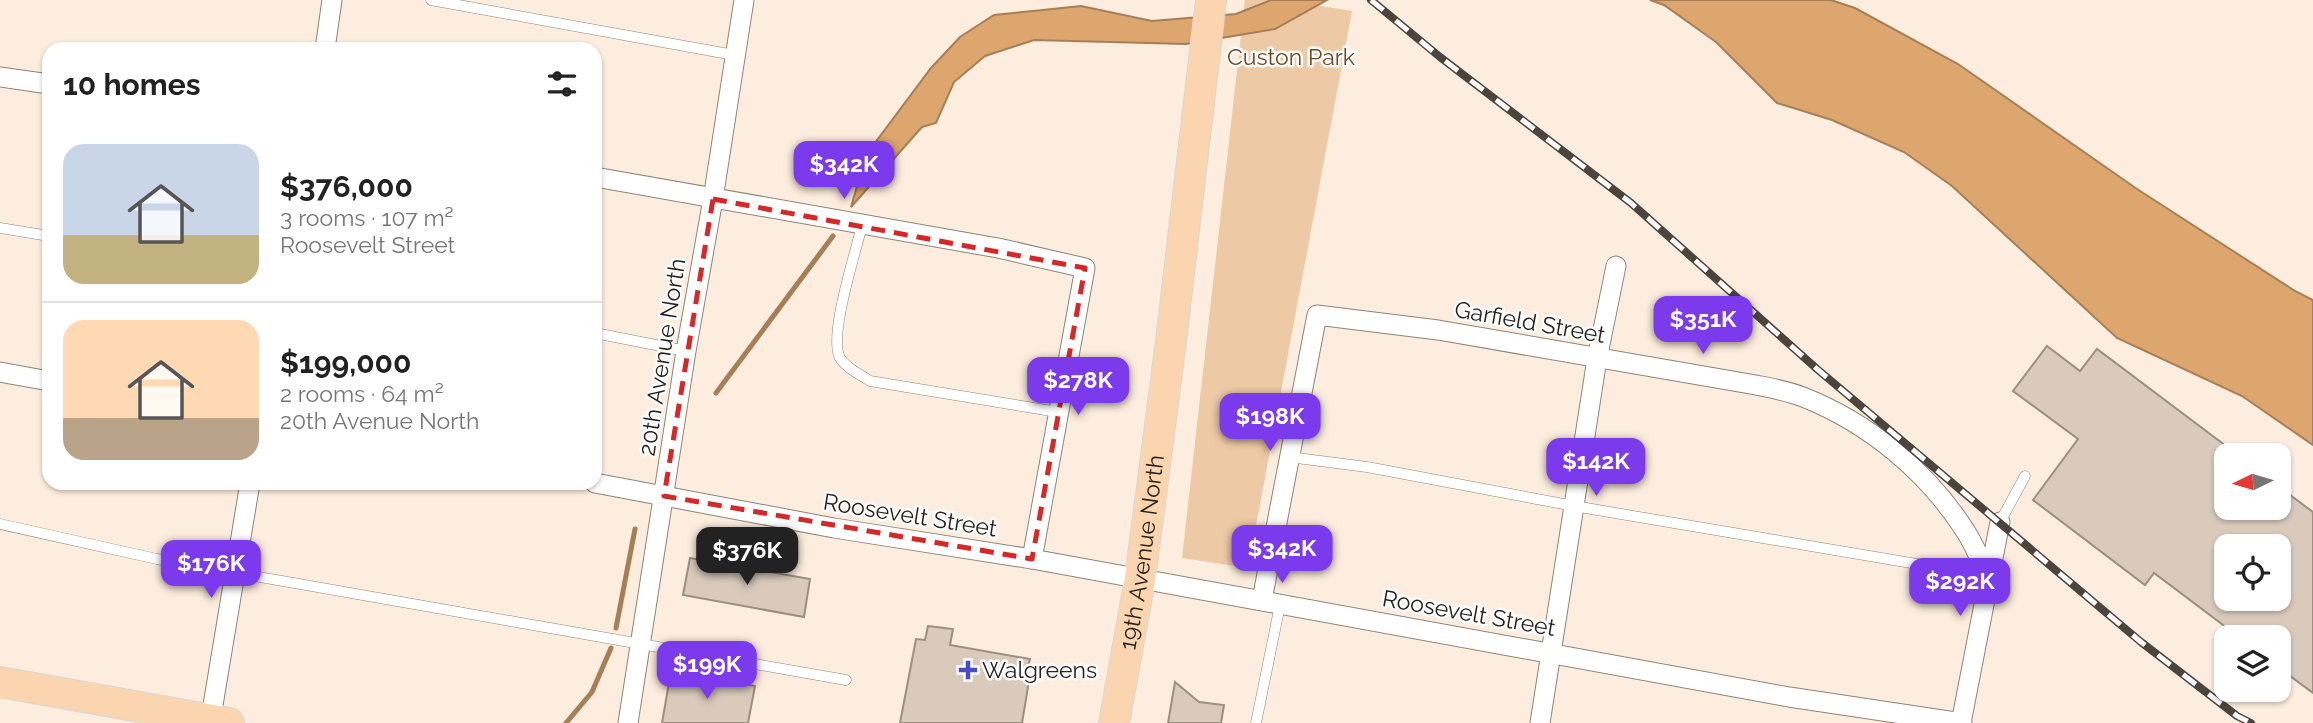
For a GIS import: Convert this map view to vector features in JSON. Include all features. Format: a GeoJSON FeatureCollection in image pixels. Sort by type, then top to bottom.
{"type":"FeatureCollection","features":[{"type":"Feature","properties":{"kind":"main road","name":"19th Avenue North"},"geometry":{"type":"LineString","coordinates":[[1114,723],[1140,579],[1211,0]]}},
{"type":"Feature","properties":{"kind":"main road"},"geometry":{"type":"LineString","coordinates":[[0,682],[217,722]]}},
{"type":"Feature","properties":{"kind":"street"},"geometry":{"type":"LineString","coordinates":[[326,42],[332,0]]}},
{"type":"Feature","properties":{"kind":"street","name":"20th Avenue North"},"geometry":{"type":"LineString","coordinates":[[628,723],[744,0]]}},
{"type":"Feature","properties":{"kind":"street"},"geometry":{"type":"LineString","coordinates":[[0,77],[42,83]]}},
{"type":"Feature","properties":{"kind":"street"},"geometry":{"type":"LineString","coordinates":[[602,178],[998,248],[1084,268],[1032,559]]}},
{"type":"Feature","properties":{"kind":"street"},"geometry":{"type":"LineString","coordinates":[[1540,723],[1597,359],[1616,266]]}},
{"type":"Feature","properties":{"kind":"street","name":"Garfield Street"},"geometry":{"type":"LineString","coordinates":[[1289,457],[1317,315],[1438,330],[1756,384],[1800,396],[1845,416],[1894,451],[1936,492],[1966,533],[1988,576]]}},
{"type":"Feature","properties":{"kind":"street"},"geometry":{"type":"LineString","coordinates":[[0,372],[42,380]]}},
{"type":"Feature","properties":{"kind":"street"},"geometry":{"type":"LineString","coordinates":[[1271,602],[1289,457]]}},
{"type":"Feature","properties":{"kind":"street","name":"Roosevelt Street"},"geometry":{"type":"LineString","coordinates":[[602,484],[834,528],[1032,559],[1551,652],[1788,697],[1961,723]]}},
{"type":"Feature","properties":{"kind":"street"},"geometry":{"type":"LineString","coordinates":[[217,722],[235,572],[249,490]]}},
{"type":"Feature","properties":{"kind":"street"},"geometry":{"type":"LineString","coordinates":[[1961,723],[2000,522]]}},
{"type":"Feature","properties":{"kind":"lane"},"geometry":{"type":"LineString","coordinates":[[431,0],[734,55]]}},
{"type":"Feature","properties":{"kind":"lane"},"geometry":{"type":"LineString","coordinates":[[862,225],[839,315],[840,358],[870,381],[1058,412]]}},
{"type":"Feature","properties":{"kind":"lane"},"geometry":{"type":"LineString","coordinates":[[0,228],[42,235]]}},
{"type":"Feature","properties":{"kind":"lane"},"geometry":{"type":"LineString","coordinates":[[602,334],[686,351]]}},
{"type":"Feature","properties":{"kind":"lane"},"geometry":{"type":"LineString","coordinates":[[1289,457],[1367,467],[1574,506],[1988,576]]}},
{"type":"Feature","properties":{"kind":"lane"},"geometry":{"type":"LineString","coordinates":[[2000,522],[2025,476]]}},
{"type":"Feature","properties":{"kind":"lane"},"geometry":{"type":"LineString","coordinates":[[0,524],[157,559],[846,680]]}},
{"type":"Feature","properties":{"kind":"lane"},"geometry":{"type":"LineString","coordinates":[[1256,723],[1271,602]]}},
{"type":"Feature","properties":{"kind":"highlighted area"},"geometry":{"type":"Polygon","coordinates":[[[713,199],[1085,268],[1032,559],[664,496],[713,199]]]}},
{"type":"Feature","properties":{"kind":"green space","name":"Custon Park"},"geometry":{"type":"Polygon","coordinates":[[[1245,0],[1285,0],[1352,11],[1248,568],[1182,558],[1245,0]]]}},
{"type":"Feature","properties":{"kind":"shaded area"},"geometry":{"type":"Polygon","coordinates":[[[1271,0],[1327,0],[1275,29],[1186,44],[1034,40],[985,56],[954,82],[936,123],[922,127],[851,207],[866,155],[931,68],[960,37],[994,15],[1081,6],[1152,21],[1236,14],[1271,0]]]}},
{"type":"Feature","properties":{"kind":"shaded area"},"geometry":{"type":"Polygon","coordinates":[[[1650,0],[1831,0],[1855,8],[1958,64],[2137,189],[2313,300],[2313,445],[2242,396],[2117,338],[1952,186],[1904,152],[1832,120],[1777,103],[1716,42],[1664,5],[1650,0]]]}},
{"type":"Feature","properties":{"kind":"building"},"geometry":{"type":"Polygon","coordinates":[[[2047,346],[2080,371],[2097,349],[2222,443],[2214,443],[2214,520],[2291,520],[2291,496],[2313,512],[2313,693],[2291,677],[2291,625],[2223,625],[2154,573],[2145,585],[2033,500],[2078,439],[2013,391],[2047,346]]]}},
{"type":"Feature","properties":{"kind":"building"},"geometry":{"type":"Polygon","coordinates":[[[690,558],[810,579],[804,617],[683,595],[690,558]]]}},
{"type":"Feature","properties":{"kind":"building","name":"Walgreens"},"geometry":{"type":"Polygon","coordinates":[[[928,626],[953,629],[950,645],[1030,659],[1024,681],[1029,681],[1022,723],[900,723],[916,639],[925,640],[928,626]]]}},
{"type":"Feature","properties":{"kind":"building"},"geometry":{"type":"Polygon","coordinates":[[[671,671],[755,686],[748,723],[662,723],[671,671]]]}},
{"type":"Feature","properties":{"kind":"building"},"geometry":{"type":"Polygon","coordinates":[[[1175,682],[1199,702],[1224,705],[1221,723],[1168,723],[1175,682]]]}},
{"type":"Feature","properties":{"kind":"waterway"},"geometry":{"type":"LineString","coordinates":[[716,393],[833,236]]}},
{"type":"Feature","properties":{"kind":"waterway"},"geometry":{"type":"LineString","coordinates":[[616,628],[635,529]]}},
{"type":"Feature","properties":{"kind":"waterway"},"geometry":{"type":"LineString","coordinates":[[566,723],[592,692],[611,648]]}},
{"type":"Feature","properties":{"kind":"railway"},"geometry":{"type":"LineString","coordinates":[[1371,0],[1440,57],[1631,203],[1817,369],[2141,642],[2237,716],[2251,723]]}},
{"type":"Feature","properties":{"kind":"place","name":"Walgreens"},"geometry":{"type":"Point","coordinates":[968,670]}}]}
